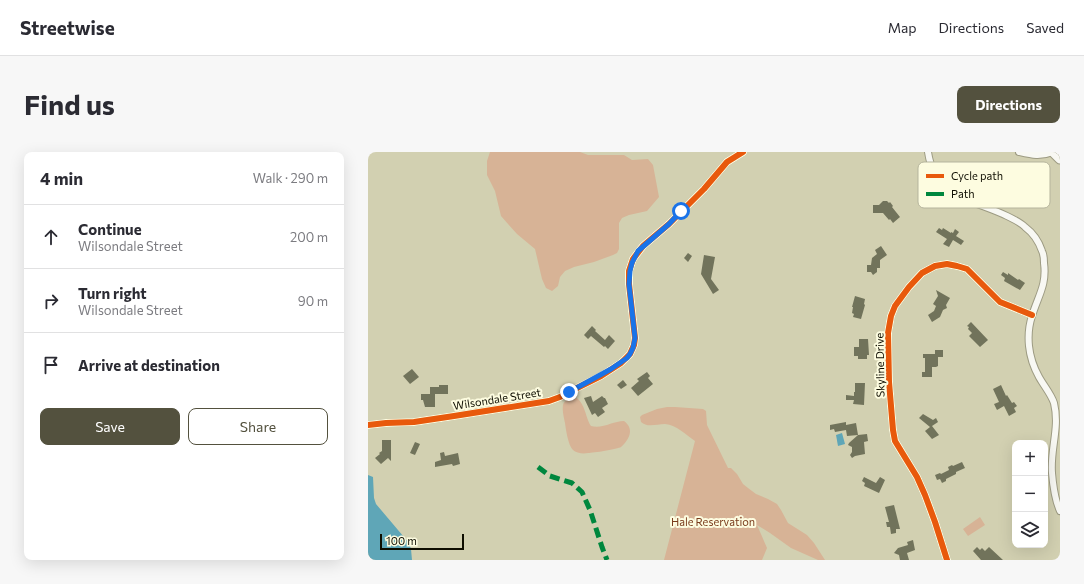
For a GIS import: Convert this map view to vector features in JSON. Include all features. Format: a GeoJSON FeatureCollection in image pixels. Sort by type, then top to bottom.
{"type":"FeatureCollection","features":[{"type":"Feature","properties":{"kind":"main road"},"geometry":{"type":"LineString","coordinates":[[1053,152],[1060,159]]}},
{"type":"Feature","properties":{"kind":"street","name":"Wilsondale Street"},"geometry":{"type":"LineString","coordinates":[[368,425],[414,422],[549,400],[560,397],[601,376],[621,363],[630,354],[635,338],[629,284],[633,259],[638,251],[669,224],[704,189],[728,162],[743,152]]}},
{"type":"Feature","properties":{"kind":"street"},"geometry":{"type":"LineString","coordinates":[[928,152],[929,162]]}},
{"type":"Feature","properties":{"kind":"street"},"geometry":{"type":"LineString","coordinates":[[1019,152],[1039,156],[1053,152]]}},
{"type":"Feature","properties":{"kind":"street"},"geometry":{"type":"LineString","coordinates":[[988,208],[999,212],[1025,226],[1037,240],[1043,254],[1045,279],[1032,315],[1029,330],[1029,347],[1038,377],[1054,402],[1056,430],[1052,472],[1054,490],[1060,511]]}},
{"type":"Feature","properties":{"kind":"street","name":"Skyline Drive"},"geometry":{"type":"LineString","coordinates":[[948,560],[936,522],[917,477],[895,441],[889,382],[888,333],[893,311],[908,287],[922,273],[935,266],[946,264],[967,269],[1000,302],[1032,315]]}},
{"type":"Feature","properties":{"kind":"green space"},"geometry":{"type":"Polygon","coordinates":[[[490,152],[580,152],[588,155],[624,155],[632,160],[648,159],[653,165],[659,197],[647,211],[622,218],[619,223],[619,249],[617,253],[565,271],[560,277],[558,286],[552,291],[546,288],[542,279],[535,249],[517,234],[501,216],[495,191],[487,175],[487,161],[490,152]]]}},
{"type":"Feature","properties":{"kind":"green space"},"geometry":{"type":"Polygon","coordinates":[[[572,396],[582,404],[591,426],[604,426],[624,421],[629,427],[630,434],[624,444],[615,449],[591,453],[580,453],[573,450],[570,445],[563,414],[564,402],[572,396]]]}},
{"type":"Feature","properties":{"kind":"green space","name":"Hale Reservation"},"geometry":{"type":"Polygon","coordinates":[[[667,407],[703,409],[706,411],[707,425],[728,468],[731,468],[743,484],[756,494],[777,504],[788,523],[807,535],[825,560],[818,560],[791,548],[757,525],[767,548],[762,560],[664,560],[695,441],[677,428],[669,425],[646,425],[641,422],[640,417],[642,415],[667,407]]]}},
{"type":"Feature","properties":{"kind":"green space"},"geometry":{"type":"Polygon","coordinates":[[[980,517],[985,525],[968,536],[963,529],[980,517]]]}},
{"type":"Feature","properties":{"kind":"water"},"geometry":{"type":"Polygon","coordinates":[[[842,433],[845,444],[838,446],[836,435],[842,433]]]}},
{"type":"Feature","properties":{"kind":"water"},"geometry":{"type":"Polygon","coordinates":[[[368,475],[373,477],[374,498],[376,504],[409,543],[412,560],[368,560],[368,475]]]}},
{"type":"Feature","properties":{"kind":"building"},"geometry":{"type":"Polygon","coordinates":[[[883,201],[890,202],[900,217],[893,223],[883,213],[873,213],[873,205],[879,205],[883,201]]]}},
{"type":"Feature","properties":{"kind":"building"},"geometry":{"type":"Polygon","coordinates":[[[939,228],[942,230],[943,228],[951,233],[953,233],[955,229],[959,232],[956,236],[964,241],[961,245],[953,240],[949,247],[943,244],[947,239],[936,232],[939,228]]]}},
{"type":"Feature","properties":{"kind":"building"},"geometry":{"type":"Polygon","coordinates":[[[881,246],[887,255],[880,260],[880,268],[877,268],[877,272],[873,275],[871,272],[867,272],[867,265],[871,265],[872,258],[877,254],[875,250],[881,246]]]}},
{"type":"Feature","properties":{"kind":"building"},"geometry":{"type":"Polygon","coordinates":[[[688,253],[692,256],[688,262],[684,258],[688,253]]]}},
{"type":"Feature","properties":{"kind":"building"},"geometry":{"type":"Polygon","coordinates":[[[704,255],[715,257],[711,279],[719,290],[713,294],[701,274],[704,255]]]}},
{"type":"Feature","properties":{"kind":"building"},"geometry":{"type":"Polygon","coordinates":[[[1003,272],[1008,275],[1008,273],[1025,283],[1020,290],[1004,281],[1005,278],[1001,275],[1003,272]]]}},
{"type":"Feature","properties":{"kind":"building"},"geometry":{"type":"Polygon","coordinates":[[[936,290],[950,298],[946,305],[947,308],[943,310],[940,317],[932,322],[928,315],[934,311],[936,306],[933,304],[938,296],[936,290]]]}},
{"type":"Feature","properties":{"kind":"building"},"geometry":{"type":"Polygon","coordinates":[[[855,296],[865,299],[861,319],[853,317],[854,314],[852,313],[852,307],[855,296]]]}},
{"type":"Feature","properties":{"kind":"building"},"geometry":{"type":"Polygon","coordinates":[[[971,322],[988,340],[980,347],[969,336],[972,333],[967,326],[971,322]]]}},
{"type":"Feature","properties":{"kind":"building"},"geometry":{"type":"Polygon","coordinates":[[[592,326],[596,330],[595,331],[605,340],[609,335],[615,341],[608,349],[591,336],[588,339],[584,335],[592,326]]]}},
{"type":"Feature","properties":{"kind":"building"},"geometry":{"type":"Polygon","coordinates":[[[859,339],[868,339],[869,355],[867,355],[867,359],[858,359],[858,356],[854,356],[854,347],[859,347],[859,339]]]}},
{"type":"Feature","properties":{"kind":"building"},"geometry":{"type":"Polygon","coordinates":[[[935,350],[943,350],[943,357],[938,357],[938,366],[932,367],[932,377],[922,377],[922,372],[925,372],[925,358],[923,358],[923,354],[935,354],[935,350]]]}},
{"type":"Feature","properties":{"kind":"building"},"geometry":{"type":"Polygon","coordinates":[[[412,369],[419,377],[410,384],[403,376],[412,369]]]}},
{"type":"Feature","properties":{"kind":"building"},"geometry":{"type":"Polygon","coordinates":[[[647,372],[650,376],[648,378],[653,384],[638,396],[631,388],[639,381],[637,379],[647,372]]]}},
{"type":"Feature","properties":{"kind":"building"},"geometry":{"type":"Polygon","coordinates":[[[623,380],[627,385],[621,389],[617,385],[623,380]]]}},
{"type":"Feature","properties":{"kind":"building"},"geometry":{"type":"Polygon","coordinates":[[[855,383],[865,383],[864,405],[853,404],[854,400],[846,400],[846,395],[854,396],[855,383]]]}},
{"type":"Feature","properties":{"kind":"building"},"geometry":{"type":"Polygon","coordinates":[[[439,385],[448,385],[448,394],[435,394],[435,407],[425,407],[423,400],[421,400],[421,394],[430,394],[430,387],[439,387],[439,385]]]}},
{"type":"Feature","properties":{"kind":"building"},"geometry":{"type":"Polygon","coordinates":[[[1001,385],[1006,396],[1007,395],[1012,403],[1014,402],[1017,406],[1014,408],[1016,412],[1009,416],[1004,406],[997,410],[994,404],[999,402],[993,389],[1001,385]]]}},
{"type":"Feature","properties":{"kind":"building"},"geometry":{"type":"Polygon","coordinates":[[[591,396],[593,402],[602,396],[608,404],[602,408],[605,412],[598,417],[595,413],[592,415],[584,398],[591,396]]]}},
{"type":"Feature","properties":{"kind":"building"},"geometry":{"type":"Polygon","coordinates":[[[923,414],[933,420],[936,418],[938,422],[932,426],[939,435],[932,439],[925,431],[930,427],[919,418],[923,414]]]}},
{"type":"Feature","properties":{"kind":"building"},"geometry":{"type":"Polygon","coordinates":[[[846,422],[846,425],[856,423],[858,435],[847,436],[846,430],[835,432],[834,429],[830,430],[830,425],[846,422]]]}},
{"type":"Feature","properties":{"kind":"building"},"geometry":{"type":"Polygon","coordinates":[[[867,434],[868,441],[864,442],[865,454],[852,458],[850,455],[852,452],[852,447],[848,445],[849,443],[858,435],[867,434]]]}},
{"type":"Feature","properties":{"kind":"building"},"geometry":{"type":"Polygon","coordinates":[[[382,440],[391,440],[391,461],[388,458],[381,464],[375,458],[382,451],[382,440]]]}},
{"type":"Feature","properties":{"kind":"building"},"geometry":{"type":"Polygon","coordinates":[[[415,442],[420,444],[415,455],[410,453],[415,442]]]}},
{"type":"Feature","properties":{"kind":"building"},"geometry":{"type":"Polygon","coordinates":[[[444,452],[445,456],[458,453],[460,464],[435,467],[435,462],[441,460],[440,453],[444,452]]]}},
{"type":"Feature","properties":{"kind":"building"},"geometry":{"type":"Polygon","coordinates":[[[962,462],[965,468],[956,472],[956,474],[946,479],[946,481],[942,483],[940,479],[937,480],[935,475],[941,474],[949,470],[948,467],[962,462]]]}},
{"type":"Feature","properties":{"kind":"building"},"geometry":{"type":"Polygon","coordinates":[[[864,477],[876,483],[880,477],[885,480],[879,493],[864,486],[865,483],[862,481],[864,477]]]}},
{"type":"Feature","properties":{"kind":"building"},"geometry":{"type":"Polygon","coordinates":[[[894,505],[900,529],[896,529],[896,533],[891,534],[890,527],[887,527],[886,522],[889,522],[885,507],[894,505]]]}},
{"type":"Feature","properties":{"kind":"building"},"geometry":{"type":"Polygon","coordinates":[[[913,540],[915,550],[907,553],[909,560],[900,560],[899,555],[894,553],[898,548],[908,545],[907,542],[913,540]]]}},
{"type":"Feature","properties":{"kind":"building"},"geometry":{"type":"Polygon","coordinates":[[[977,547],[980,550],[982,548],[985,551],[989,547],[1003,560],[981,560],[973,551],[977,547]]]}},
{"type":"Feature","properties":{"kind":"marked path"},"geometry":{"type":"LineString","coordinates":[[538,467],[550,476],[572,483],[582,492],[590,510],[607,560]]}},
{"type":"Feature","properties":{"kind":"cycle path"},"geometry":{"type":"LineString","coordinates":[[368,425],[414,422],[549,401],[601,376],[621,363],[630,354],[635,338],[629,284],[629,271],[633,259],[643,246],[669,224],[704,189],[727,162],[743,152]]}},
{"type":"Feature","properties":{"kind":"cycle path"},"geometry":{"type":"LineString","coordinates":[[947,560],[925,495],[917,477],[895,441],[889,382],[888,333],[891,316],[895,306],[922,273],[935,266],[947,264],[967,269],[1000,302],[1032,315]]}},
{"type":"Feature","properties":{"kind":"route"},"geometry":{"type":"LineString","coordinates":[[569,392],[601,376],[621,363],[630,354],[635,338],[629,284],[633,259],[643,246],[669,224],[681,211]]}}]}
